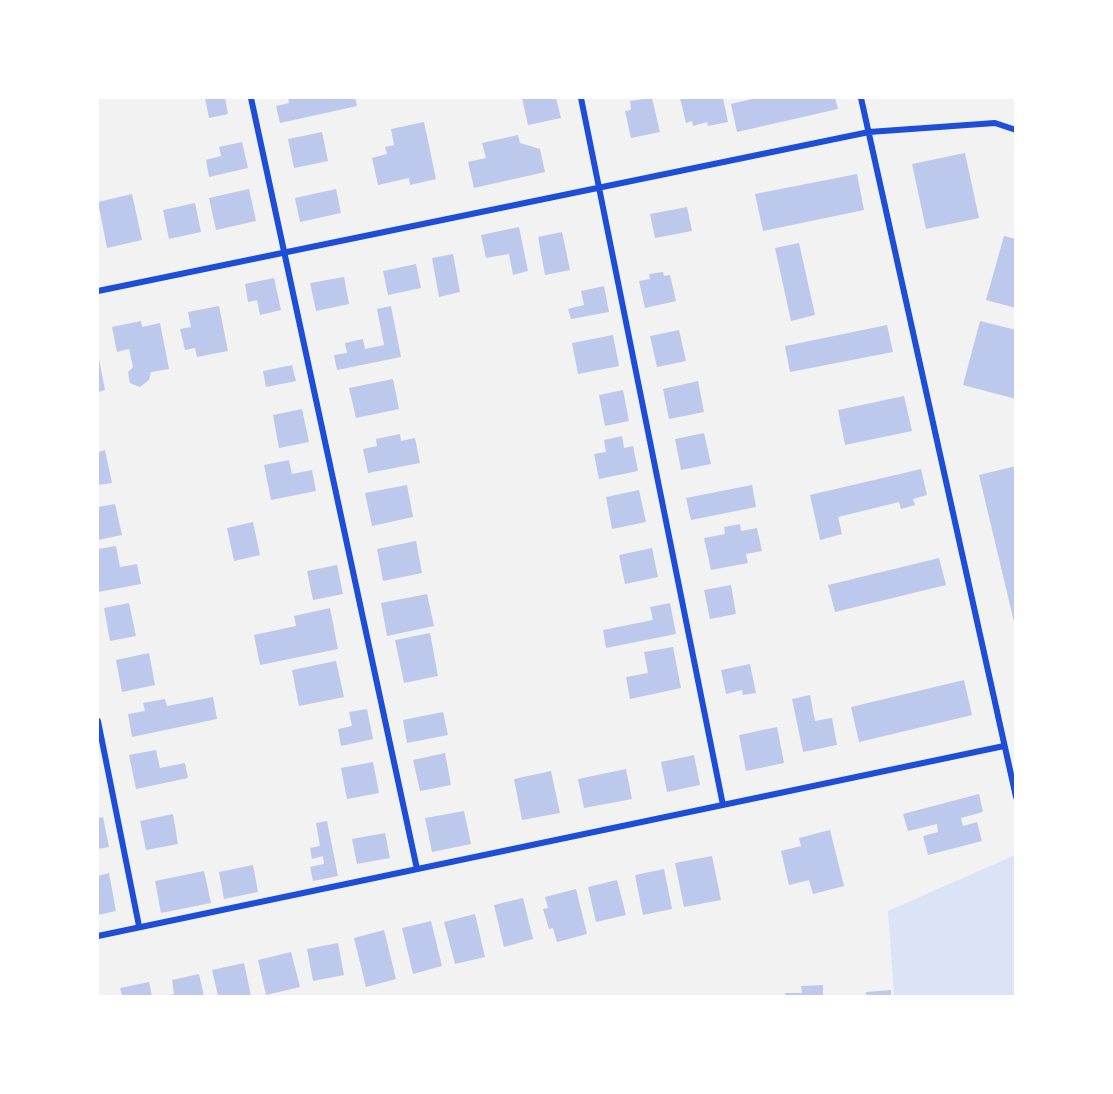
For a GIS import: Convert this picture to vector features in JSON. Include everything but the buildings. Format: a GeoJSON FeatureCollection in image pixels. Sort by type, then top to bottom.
{"type":"FeatureCollection","features":[{"type":"Feature","properties":{"kind":"street"},"geometry":{"type":"LineString","coordinates":[[251,98],[417,869]]}},
{"type":"Feature","properties":{"kind":"street"},"geometry":{"type":"LineString","coordinates":[[581,98],[723,805]]}},
{"type":"Feature","properties":{"kind":"street"},"geometry":{"type":"LineString","coordinates":[[861,98],[1016,797]]}},
{"type":"Feature","properties":{"kind":"street"},"geometry":{"type":"LineString","coordinates":[[98,291],[869,132],[995,123],[1016,130]]}},
{"type":"Feature","properties":{"kind":"street"},"geometry":{"type":"LineString","coordinates":[[98,721],[139,926]]}},
{"type":"Feature","properties":{"kind":"street"},"geometry":{"type":"LineString","coordinates":[[98,936],[1004,746]]}},
{"type":"Feature","properties":{"kind":"shaded area"},"geometry":{"type":"Polygon","coordinates":[[[1015,855],[1015,996],[894,996],[888,911],[1015,855]]]}}]}
